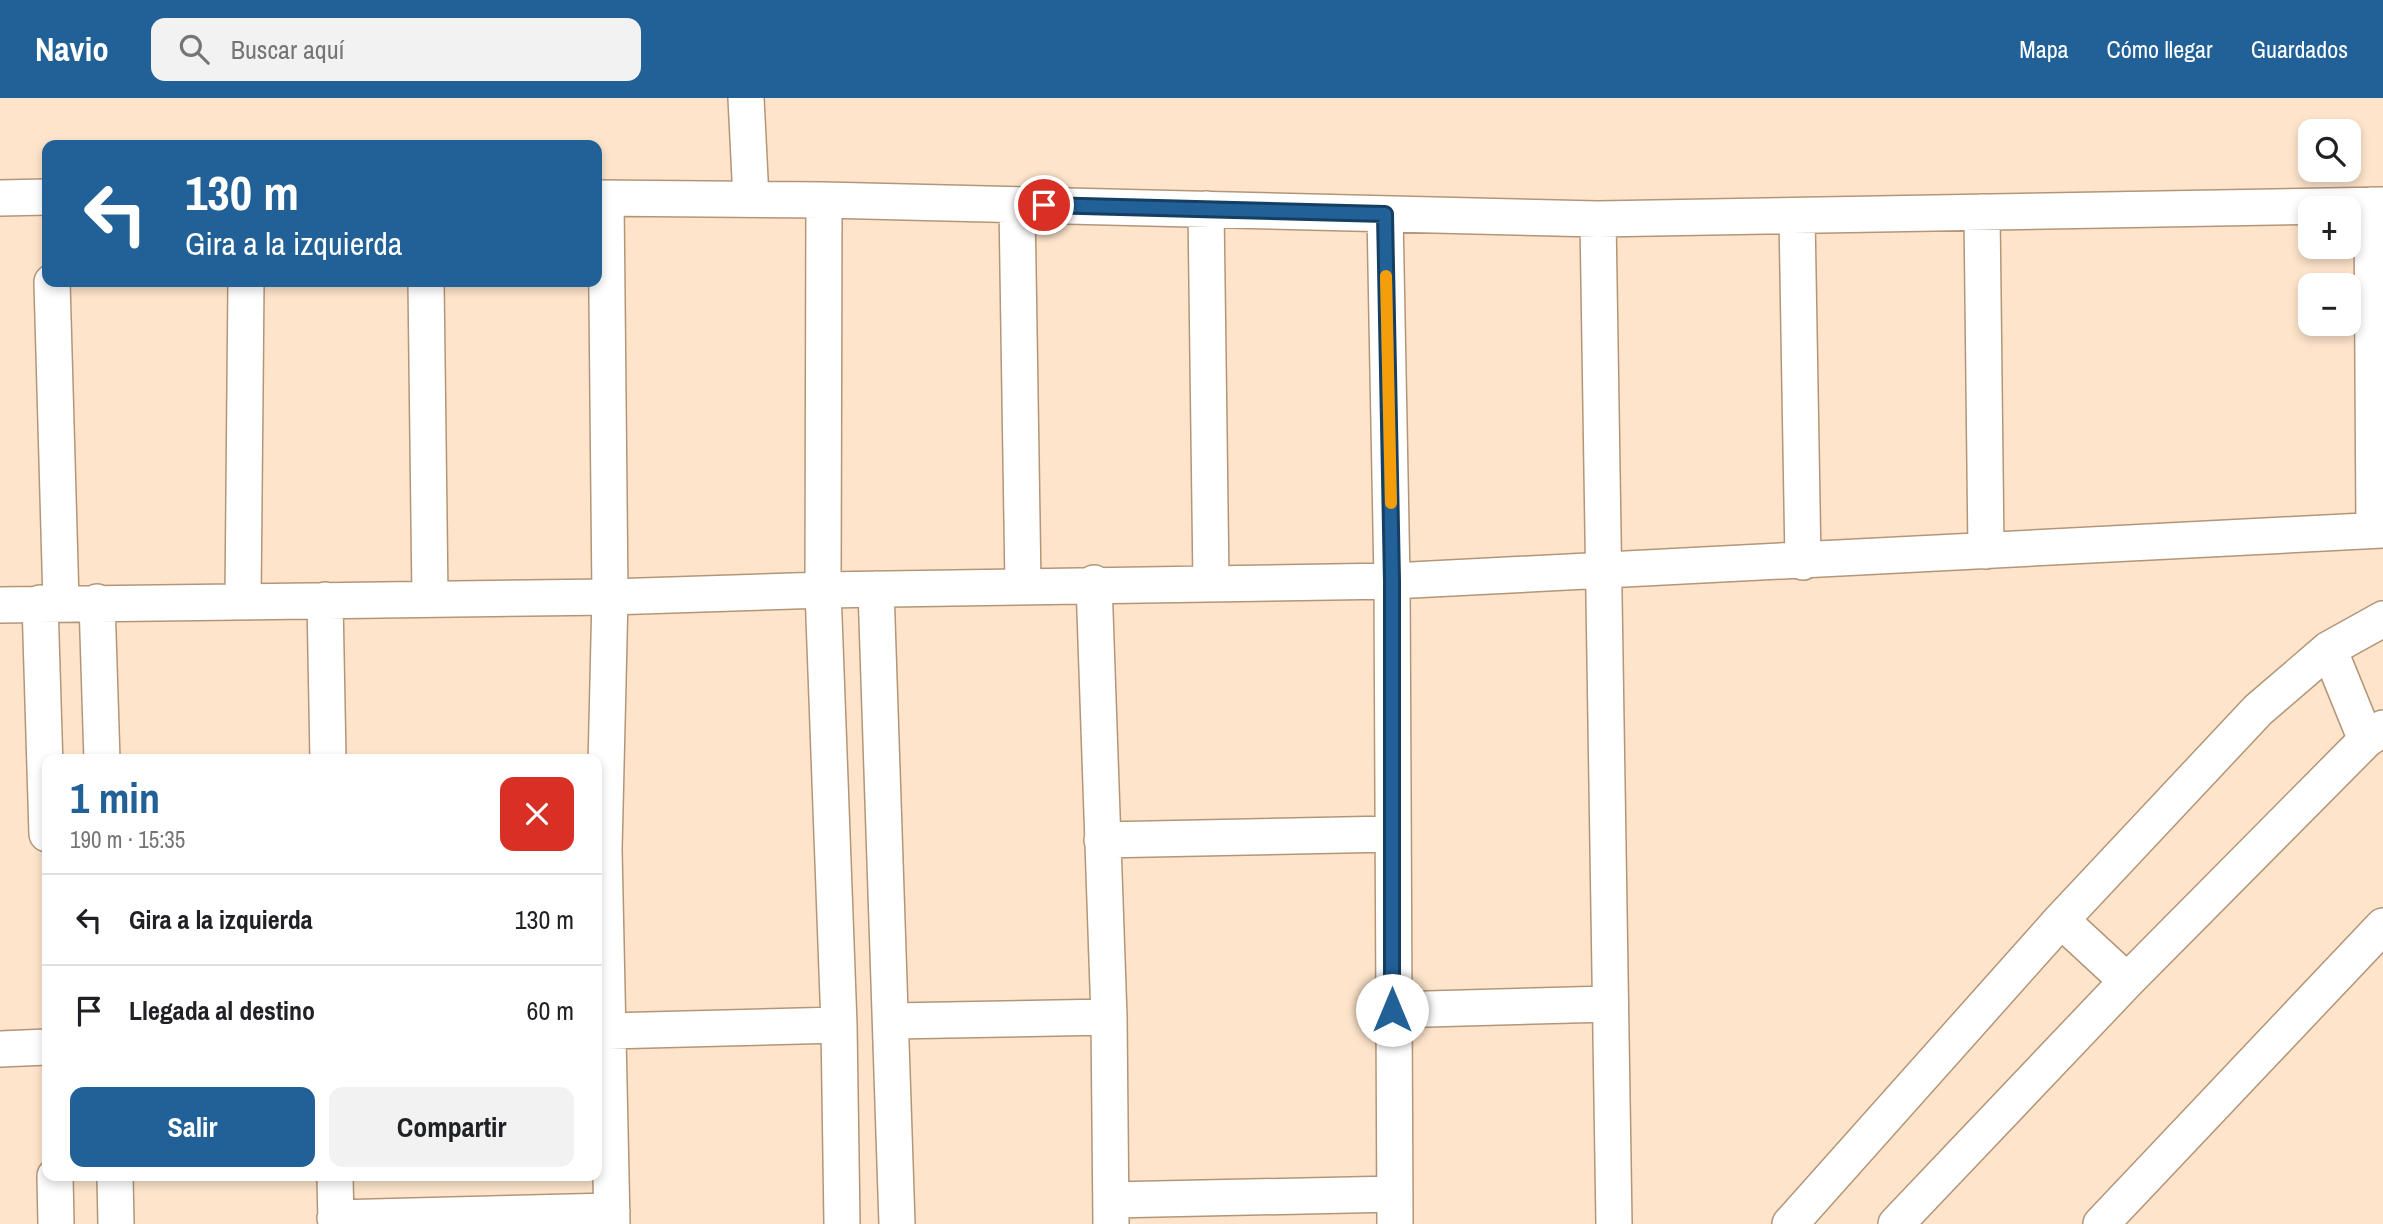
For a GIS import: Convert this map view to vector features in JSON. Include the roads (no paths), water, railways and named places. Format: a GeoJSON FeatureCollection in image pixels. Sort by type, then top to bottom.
{"type":"FeatureCollection","features":[{"type":"Feature","properties":{"kind":"street"},"geometry":{"type":"LineString","coordinates":[[746,98],[751,200]]}},
{"type":"Feature","properties":{"kind":"street"},"geometry":{"type":"LineString","coordinates":[[0,198],[42,197]]}},
{"type":"Feature","properties":{"kind":"street"},"geometry":{"type":"LineString","coordinates":[[0,605],[610,597],[1094,583],[1392,581],[1601,573],[2379,530],[2378,205],[1598,219],[824,200],[602,198]]}},
{"type":"Feature","properties":{"kind":"street"},"geometry":{"type":"LineString","coordinates":[[824,200],[823,590],[839,1025],[842,1224]]}},
{"type":"Feature","properties":{"kind":"street"},"geometry":{"type":"LineString","coordinates":[[1017,205],[1023,585]]}},
{"type":"Feature","properties":{"kind":"street"},"geometry":{"type":"LineString","coordinates":[[1206,209],[1211,583]]}},
{"type":"Feature","properties":{"kind":"street"},"geometry":{"type":"LineString","coordinates":[[1982,212],[1986,551]]}},
{"type":"Feature","properties":{"kind":"street"},"geometry":{"type":"LineString","coordinates":[[1094,583],[1109,1017],[1111,1212],[1395,1209],[1391,834],[1392,581],[1385,214]]}},
{"type":"Feature","properties":{"kind":"street"},"geometry":{"type":"LineString","coordinates":[[1797,216],[1803,562]]}},
{"type":"Feature","properties":{"kind":"street"},"geometry":{"type":"LineString","coordinates":[[1598,219],[1601,573],[1614,1224]]}},
{"type":"Feature","properties":{"kind":"street"},"geometry":{"type":"LineString","coordinates":[[602,242],[610,597],[602,799]]}},
{"type":"Feature","properties":{"kind":"street"},"geometry":{"type":"LineString","coordinates":[[48,754],[52,287]]}},
{"type":"Feature","properties":{"kind":"street"},"geometry":{"type":"LineString","coordinates":[[243,601],[246,287]]}},
{"type":"Feature","properties":{"kind":"street"},"geometry":{"type":"LineString","coordinates":[[426,287],[430,598]]}},
{"type":"Feature","properties":{"kind":"street"},"geometry":{"type":"LineString","coordinates":[[876,589],[897,1224]]}},
{"type":"Feature","properties":{"kind":"street"},"geometry":{"type":"LineString","coordinates":[[325,600],[328,754]]}},
{"type":"Feature","properties":{"kind":"street"},"geometry":{"type":"LineString","coordinates":[[97,602],[102,754]]}},
{"type":"Feature","properties":{"kind":"street"},"geometry":{"type":"LineString","coordinates":[[1790,1224],[2061,920],[2258,710],[2329,649],[2383,618]]}},
{"type":"Feature","properties":{"kind":"street"},"geometry":{"type":"LineString","coordinates":[[1896,1224],[2127,981],[2375,734],[2329,649]]}},
{"type":"Feature","properties":{"kind":"street"},"geometry":{"type":"LineString","coordinates":[[1102,840],[1391,834]]}},
{"type":"Feature","properties":{"kind":"street"},"geometry":{"type":"LineString","coordinates":[[335,1181],[336,1221],[612,1218],[602,895]]}},
{"type":"Feature","properties":{"kind":"street"},"geometry":{"type":"LineString","coordinates":[[2061,920],[2127,981]]}},
{"type":"Feature","properties":{"kind":"street"},"geometry":{"type":"LineString","coordinates":[[2101,1224],[2383,926]]}},
{"type":"Feature","properties":{"kind":"street"},"geometry":{"type":"LineString","coordinates":[[1392,1010],[1609,1004]]}},
{"type":"Feature","properties":{"kind":"street"},"geometry":{"type":"LineString","coordinates":[[892,1021],[1109,1017]]}},
{"type":"Feature","properties":{"kind":"street"},"geometry":{"type":"LineString","coordinates":[[608,1031],[839,1025]]}},
{"type":"Feature","properties":{"kind":"street"},"geometry":{"type":"LineString","coordinates":[[0,1049],[42,1047]]}},
{"type":"Feature","properties":{"kind":"street"},"geometry":{"type":"LineString","coordinates":[[55,1181],[56,1224]]}},
{"type":"Feature","properties":{"kind":"street"},"geometry":{"type":"LineString","coordinates":[[115,1181],[116,1224]]}}]}
